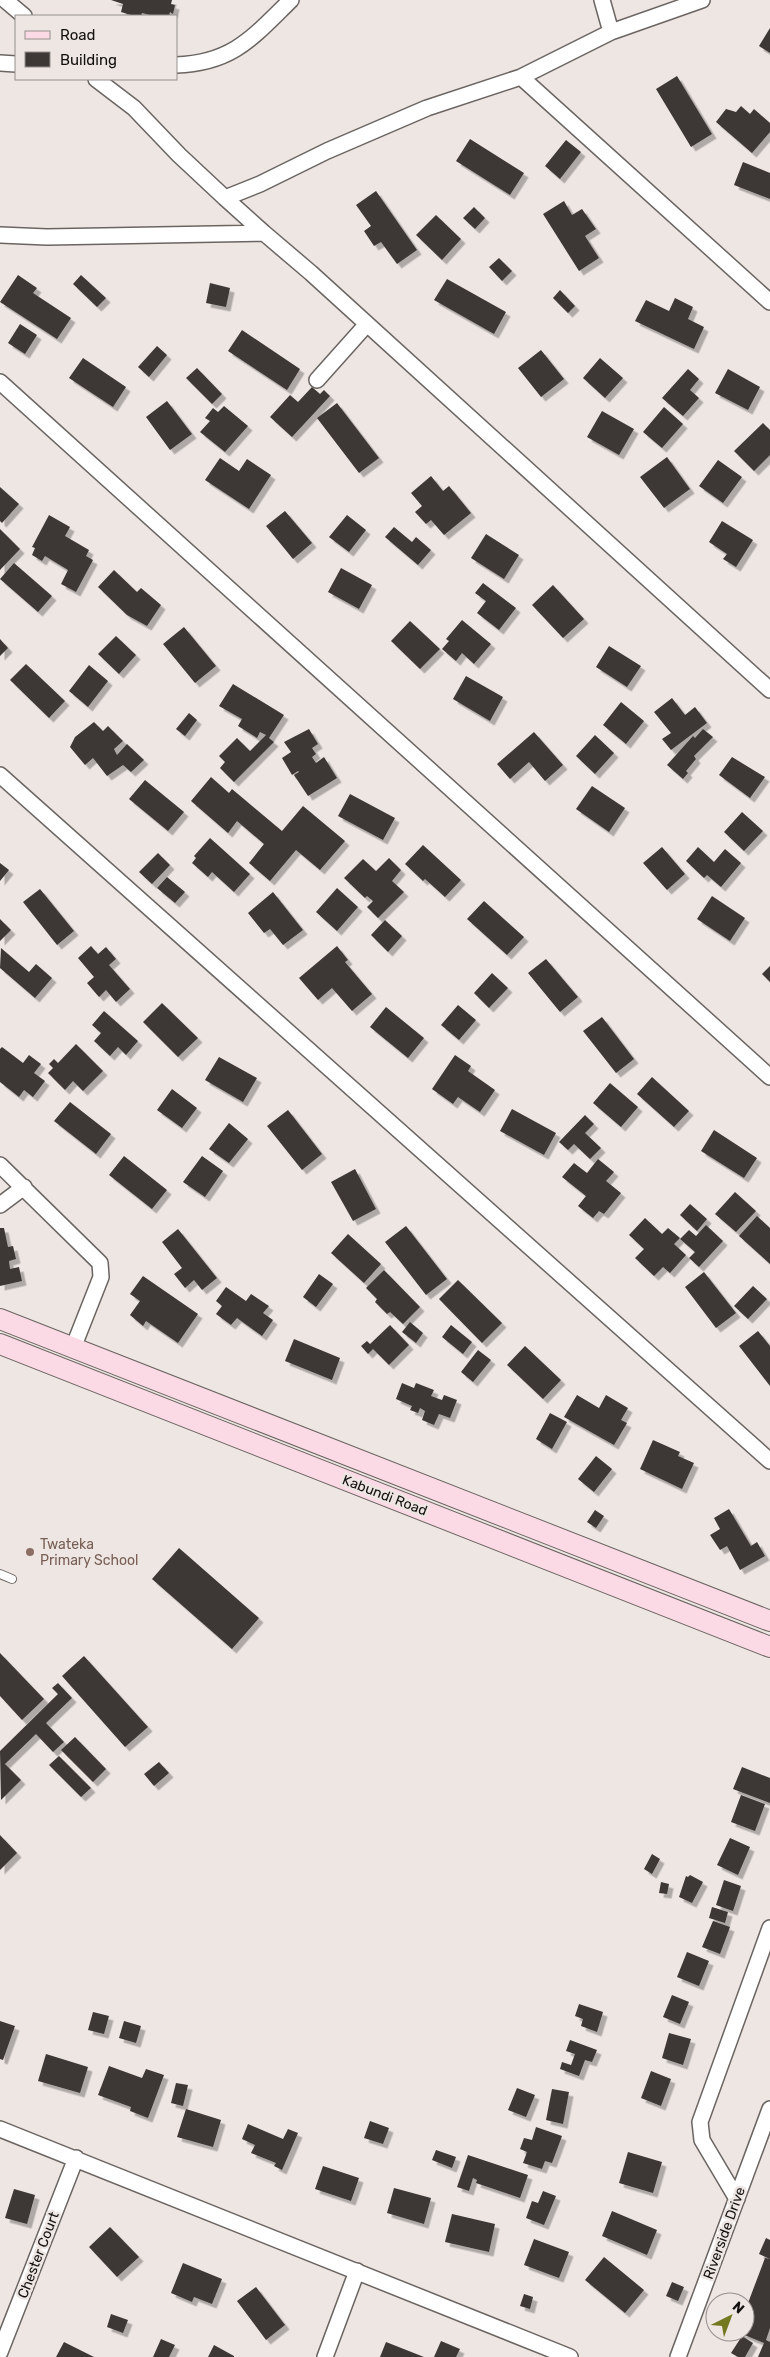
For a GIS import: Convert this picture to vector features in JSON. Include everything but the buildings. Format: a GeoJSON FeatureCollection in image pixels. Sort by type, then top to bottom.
{"type":"FeatureCollection","features":[{"type":"Feature","properties":{"kind":"street"},"geometry":{"type":"LineString","coordinates":[[5,0],[23,15]]}},
{"type":"Feature","properties":{"kind":"street"},"geometry":{"type":"LineString","coordinates":[[178,65],[220,57],[248,42],[291,0]]}},
{"type":"Feature","properties":{"kind":"street"},"geometry":{"type":"LineString","coordinates":[[602,0],[611,32]]}},
{"type":"Feature","properties":{"kind":"street"},"geometry":{"type":"LineString","coordinates":[[225,198],[427,108],[521,77],[611,32],[702,0]]}},
{"type":"Feature","properties":{"kind":"street"},"geometry":{"type":"LineString","coordinates":[[0,63],[15,64]]}},
{"type":"Feature","properties":{"kind":"street"},"geometry":{"type":"LineString","coordinates":[[521,77],[770,302]]}},
{"type":"Feature","properties":{"kind":"street"},"geometry":{"type":"LineString","coordinates":[[97,80],[134,108],[178,155],[770,690]]}},
{"type":"Feature","properties":{"kind":"street"},"geometry":{"type":"LineString","coordinates":[[0,235],[47,238],[264,233]]}},
{"type":"Feature","properties":{"kind":"street"},"geometry":{"type":"LineString","coordinates":[[317,380],[367,324]]}},
{"type":"Feature","properties":{"kind":"street"},"geometry":{"type":"LineString","coordinates":[[0,382],[770,1077]]}},
{"type":"Feature","properties":{"kind":"street"},"geometry":{"type":"LineString","coordinates":[[0,776],[770,1461]]}},
{"type":"Feature","properties":{"kind":"street"},"geometry":{"type":"LineString","coordinates":[[0,1165],[100,1263],[101,1277],[74,1348]]}},
{"type":"Feature","properties":{"kind":"street"},"geometry":{"type":"LineString","coordinates":[[0,1205],[24,1187]]}},
{"type":"Feature","properties":{"kind":"street","name":"Kabundi Road"},"geometry":{"type":"LineString","coordinates":[[0,1319],[770,1621]]}},
{"type":"Feature","properties":{"kind":"street","name":"Kabundi Road"},"geometry":{"type":"LineString","coordinates":[[0,1344],[770,1647]]}},
{"type":"Feature","properties":{"kind":"street"},"geometry":{"type":"LineString","coordinates":[[304,1463],[312,1441]]}},
{"type":"Feature","properties":{"kind":"street"},"geometry":{"type":"LineString","coordinates":[[737,2199],[702,2140],[700,2122],[770,1928]]}},
{"type":"Feature","properties":{"kind":"street","name":"Riverside Drive"},"geometry":{"type":"LineString","coordinates":[[678,2357],[770,2108]]}},
{"type":"Feature","properties":{"kind":"street"},"geometry":{"type":"LineString","coordinates":[[0,2128],[570,2357]]}},
{"type":"Feature","properties":{"kind":"street","name":"Chester Court"},"geometry":{"type":"LineString","coordinates":[[0,2352],[76,2158]]}},
{"type":"Feature","properties":{"kind":"street"},"geometry":{"type":"LineString","coordinates":[[325,2357],[357,2271]]}},
{"type":"Feature","properties":{"kind":"lane"},"geometry":{"type":"LineString","coordinates":[[0,1574],[12,1579]]}},
{"type":"Feature","properties":{"kind":"place","name":"Twateka Primary School"},"geometry":{"type":"Point","coordinates":[30,1552]}}]}
